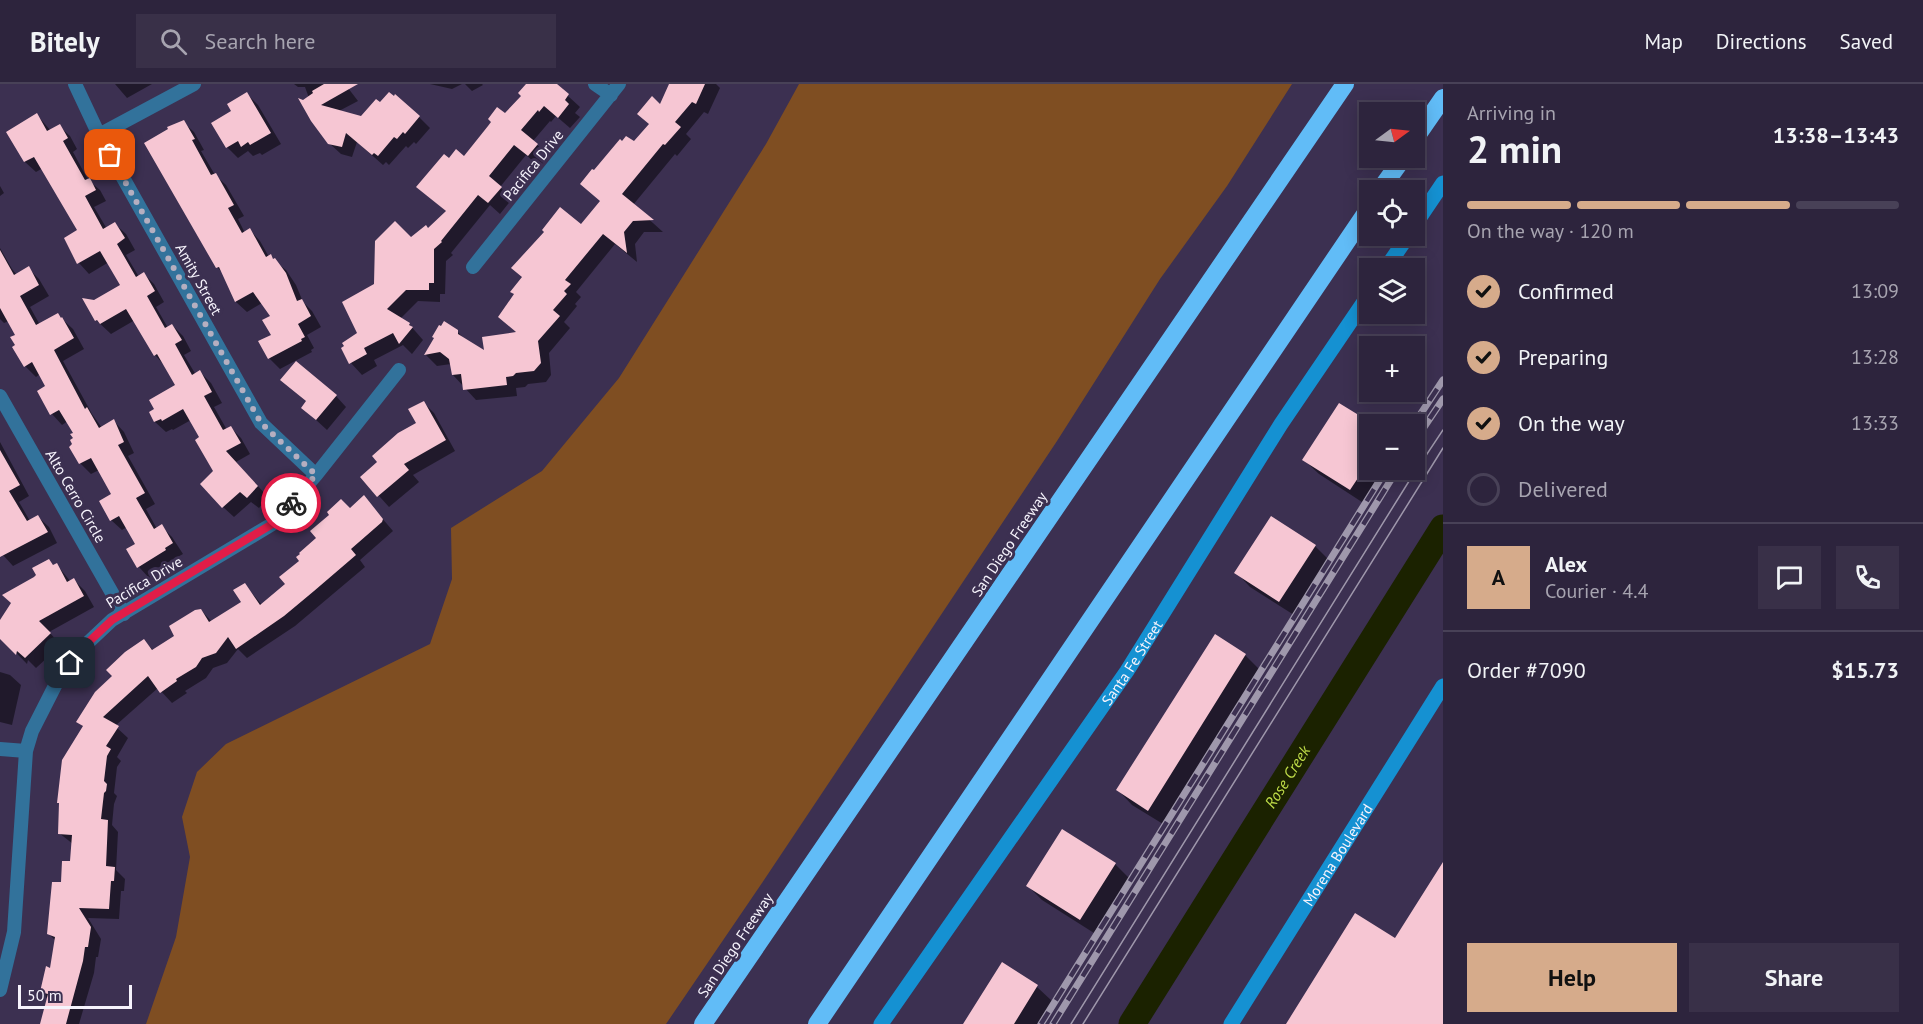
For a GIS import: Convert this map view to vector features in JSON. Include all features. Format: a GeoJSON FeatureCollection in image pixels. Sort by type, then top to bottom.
{"type":"FeatureCollection","features":[{"type":"Feature","properties":{"kind":"highway","name":"San Diego Freeway"},"geometry":{"type":"LineString","coordinates":[[703,1024],[1345,84]]}},
{"type":"Feature","properties":{"kind":"highway"},"geometry":{"type":"LineString","coordinates":[[1425,124],[1443,98]]}},
{"type":"Feature","properties":{"kind":"highway"},"geometry":{"type":"LineString","coordinates":[[817,1024],[1359,223]]}},
{"type":"Feature","properties":{"kind":"street","name":"Amity Street"},"geometry":{"type":"LineString","coordinates":[[75,84],[99,135],[261,423],[316,475]]}},
{"type":"Feature","properties":{"kind":"street"},"geometry":{"type":"LineString","coordinates":[[99,135],[194,84]]}},
{"type":"Feature","properties":{"kind":"street"},"geometry":{"type":"LineString","coordinates":[[595,84],[615,90]]}},
{"type":"Feature","properties":{"kind":"street","name":"Pacifica Drive"},"geometry":{"type":"LineString","coordinates":[[473,267],[615,90]]}},
{"type":"Feature","properties":{"kind":"street"},"geometry":{"type":"LineString","coordinates":[[1425,210],[1443,183]]}},
{"type":"Feature","properties":{"kind":"street","name":"Santa Fe Street"},"geometry":{"type":"LineString","coordinates":[[881,1024],[1127,671],[1281,424],[1359,309]]}},
{"type":"Feature","properties":{"kind":"street","name":"Pacifica Drive"},"geometry":{"type":"LineString","coordinates":[[0,990],[14,932],[26,751],[32,731],[62,672],[77,653],[112,620],[274,523],[316,475],[399,370]]}},
{"type":"Feature","properties":{"kind":"street","name":"Alto Cerro Circle"},"geometry":{"type":"LineString","coordinates":[[0,396],[124,614]]}},
{"type":"Feature","properties":{"kind":"street","name":"Morena Boulevard"},"geometry":{"type":"LineString","coordinates":[[1231,1024],[1443,686]]}},
{"type":"Feature","properties":{"kind":"street"},"geometry":{"type":"LineString","coordinates":[[0,749],[26,751]]}},
{"type":"Feature","properties":{"kind":"shaded area"},"geometry":{"type":"Polygon","coordinates":[[[799,84],[1292,84],[1227,186],[1160,279],[1057,441],[666,1024],[146,1024],[176,937],[190,857],[182,817],[197,772],[226,744],[430,644],[452,579],[451,528],[542,471],[619,378],[766,144],[799,84]]]}},
{"type":"Feature","properties":{"kind":"building"},"geometry":{"type":"Polygon","coordinates":[[[324,84],[358,84],[321,105],[361,116],[376,99],[380,102],[389,92],[394,96],[395,94],[420,116],[405,134],[403,132],[397,139],[394,137],[378,156],[374,153],[372,155],[346,133],[342,147],[328,144],[298,98],[303,100],[324,84]]]}},
{"type":"Feature","properties":{"kind":"building"},"geometry":{"type":"Polygon","coordinates":[[[526,84],[557,84],[569,94],[565,100],[569,104],[558,118],[544,106],[539,112],[538,110],[521,130],[538,144],[528,156],[514,145],[489,176],[502,187],[488,203],[478,195],[434,249],[434,283],[429,283],[429,290],[406,290],[387,309],[413,327],[399,344],[393,333],[364,348],[367,354],[349,364],[341,348],[344,346],[342,343],[357,333],[342,302],[374,284],[375,241],[395,221],[411,237],[426,225],[428,228],[446,211],[416,187],[444,154],[449,158],[456,149],[464,156],[491,122],[488,119],[497,107],[505,113],[521,96],[518,93],[526,84]]]}},
{"type":"Feature","properties":{"kind":"building"},"geometry":{"type":"Polygon","coordinates":[[[669,84],[705,84],[696,104],[692,102],[675,122],[681,127],[665,145],[663,144],[622,194],[654,220],[633,221],[624,232],[627,253],[603,234],[565,280],[571,284],[564,291],[567,294],[553,310],[560,316],[538,341],[541,363],[534,371],[516,373],[506,377],[507,385],[463,390],[461,374],[452,375],[449,359],[440,352],[424,355],[439,325],[441,326],[444,321],[458,330],[458,334],[484,350],[482,337],[516,332],[498,317],[514,294],[510,292],[522,277],[511,268],[544,232],[542,230],[560,207],[581,224],[600,201],[580,184],[620,139],[622,141],[626,136],[634,141],[649,124],[637,114],[652,96],[660,104],[669,84]]]}},
{"type":"Feature","properties":{"kind":"building"},"geometry":{"type":"Polygon","coordinates":[[[247,92],[271,133],[250,145],[248,142],[241,147],[238,141],[226,148],[211,123],[231,111],[227,104],[247,92]]]}},
{"type":"Feature","properties":{"kind":"building"},"geometry":{"type":"Polygon","coordinates":[[[37,113],[47,131],[60,124],[68,138],[63,141],[85,180],[90,178],[96,190],[85,196],[103,229],[115,222],[125,238],[117,244],[136,277],[144,272],[155,291],[147,296],[165,328],[172,324],[182,340],[175,344],[192,375],[200,370],[212,392],[204,396],[223,430],[231,426],[241,443],[226,451],[258,486],[247,498],[240,492],[222,508],[200,484],[213,471],[195,440],[199,437],[183,409],[162,421],[161,419],[154,422],[149,412],[154,409],[149,400],[175,385],[157,354],[154,356],[126,309],[100,324],[97,320],[95,321],[82,298],[94,300],[120,285],[100,251],[77,264],[64,238],[77,230],[34,157],[24,162],[6,132],[37,113]]]}},
{"type":"Feature","properties":{"kind":"building"},"geometry":{"type":"Polygon","coordinates":[[[184,120],[211,175],[216,173],[234,205],[228,208],[242,233],[250,228],[266,257],[271,254],[273,259],[275,258],[286,273],[297,301],[302,299],[311,316],[298,324],[305,337],[301,339],[302,341],[268,359],[258,341],[271,335],[262,320],[270,316],[253,292],[235,302],[219,267],[216,268],[144,143],[168,129],[167,127],[184,120]]]}},
{"type":"Feature","properties":{"kind":"building"},"geometry":{"type":"Polygon","coordinates":[[[0,250],[14,275],[29,266],[39,285],[20,296],[36,325],[58,313],[62,317],[74,338],[54,350],[85,409],[87,407],[99,428],[114,419],[124,442],[118,445],[145,493],[136,498],[154,529],[162,524],[173,543],[137,568],[126,549],[135,544],[119,516],[110,521],[99,501],[111,494],[91,458],[79,464],[69,447],[72,444],[70,440],[73,438],[70,434],[73,433],[59,410],[50,415],[37,391],[45,386],[32,362],[24,367],[12,347],[15,345],[10,337],[15,335],[0,308],[0,250]]]}},
{"type":"Feature","properties":{"kind":"building"},"geometry":{"type":"Polygon","coordinates":[[[296,361],[337,395],[316,420],[301,408],[306,401],[280,380],[296,361]]]}},
{"type":"Feature","properties":{"kind":"building"},"geometry":{"type":"Polygon","coordinates":[[[424,401],[446,440],[404,464],[409,470],[377,497],[360,477],[377,462],[372,456],[398,433],[416,423],[408,409],[424,401]]]}},
{"type":"Feature","properties":{"kind":"building"},"geometry":{"type":"Polygon","coordinates":[[[1339,403],[1359,415],[1359,476],[1350,490],[1302,460],[1339,403]]]}},
{"type":"Feature","properties":{"kind":"building"},"geometry":{"type":"Polygon","coordinates":[[[0,450],[20,485],[9,491],[27,521],[38,515],[48,532],[0,557],[0,450]]]}},
{"type":"Feature","properties":{"kind":"building"},"geometry":{"type":"Polygon","coordinates":[[[364,495],[383,519],[382,522],[351,549],[356,555],[314,591],[284,616],[236,649],[228,637],[216,653],[202,658],[196,667],[176,679],[177,681],[160,693],[148,676],[103,717],[119,726],[106,746],[111,749],[107,756],[104,781],[107,784],[101,819],[108,820],[106,866],[115,867],[114,881],[111,881],[109,909],[79,908],[91,927],[88,947],[85,947],[66,1024],[40,1024],[48,994],[40,992],[46,966],[50,968],[55,937],[47,934],[52,882],[61,882],[62,861],[70,861],[72,835],[58,834],[59,803],[57,803],[62,760],[83,726],[76,722],[95,692],[112,676],[106,670],[125,652],[144,639],[152,650],[174,636],[169,626],[195,610],[201,609],[209,622],[241,602],[233,590],[245,583],[260,605],[285,584],[279,577],[299,561],[296,557],[316,538],[310,531],[329,515],[327,512],[341,499],[350,508],[364,495]]]}},
{"type":"Feature","properties":{"kind":"building"},"geometry":{"type":"Polygon","coordinates":[[[1271,516],[1316,545],[1279,602],[1234,573],[1271,516]]]}},
{"type":"Feature","properties":{"kind":"building"},"geometry":{"type":"Polygon","coordinates":[[[49,559],[53,565],[57,563],[67,582],[74,578],[84,596],[39,621],[51,633],[25,658],[17,651],[16,655],[0,639],[0,620],[11,603],[2,595],[34,577],[36,575],[32,568],[49,559]]]}},
{"type":"Feature","properties":{"kind":"building"},"geometry":{"type":"Polygon","coordinates":[[[1215,634],[1246,654],[1148,811],[1116,790],[1215,634]]]}},
{"type":"Feature","properties":{"kind":"building"},"geometry":{"type":"Polygon","coordinates":[[[1062,829],[1116,863],[1080,920],[1026,886],[1062,829]]]}},
{"type":"Feature","properties":{"kind":"building"},"geometry":{"type":"Polygon","coordinates":[[[1443,862],[1443,1024],[1286,1024],[1355,913],[1395,938],[1443,862]]]}},
{"type":"Feature","properties":{"kind":"building"},"geometry":{"type":"Polygon","coordinates":[[[1002,962],[1038,985],[1014,1024],[963,1024],[1002,962]]]}},
{"type":"Feature","properties":{"kind":"waterway","name":"Rose Creek"},"geometry":{"type":"LineString","coordinates":[[1132,1024],[1443,528]]}},
{"type":"Feature","properties":{"kind":"tram line"},"geometry":{"type":"LineString","coordinates":[[1071,1024],[1443,430]]}},
{"type":"Feature","properties":{"kind":"tram line"},"geometry":{"type":"LineString","coordinates":[[1083,1024],[1443,448]]}},
{"type":"Feature","properties":{"kind":"railway"},"geometry":{"type":"LineString","coordinates":[[1421,414],[1443,380]]}},
{"type":"Feature","properties":{"kind":"railway"},"geometry":{"type":"LineString","coordinates":[[1425,426],[1443,399]]}},
{"type":"Feature","properties":{"kind":"railway"},"geometry":{"type":"LineString","coordinates":[[1041,1024],[1380,480]]}},
{"type":"Feature","properties":{"kind":"railway"},"geometry":{"type":"LineString","coordinates":[[1053,1024],[1391,480]]}},
{"type":"Feature","properties":{"kind":"way so far"},"geometry":{"type":"LineString","coordinates":[[110,155],[261,423],[316,475],[291,503]]}},
{"type":"Feature","properties":{"kind":"route"},"geometry":{"type":"LineString","coordinates":[[70,663],[77,653],[112,620],[274,523],[291,503]]}}]}
